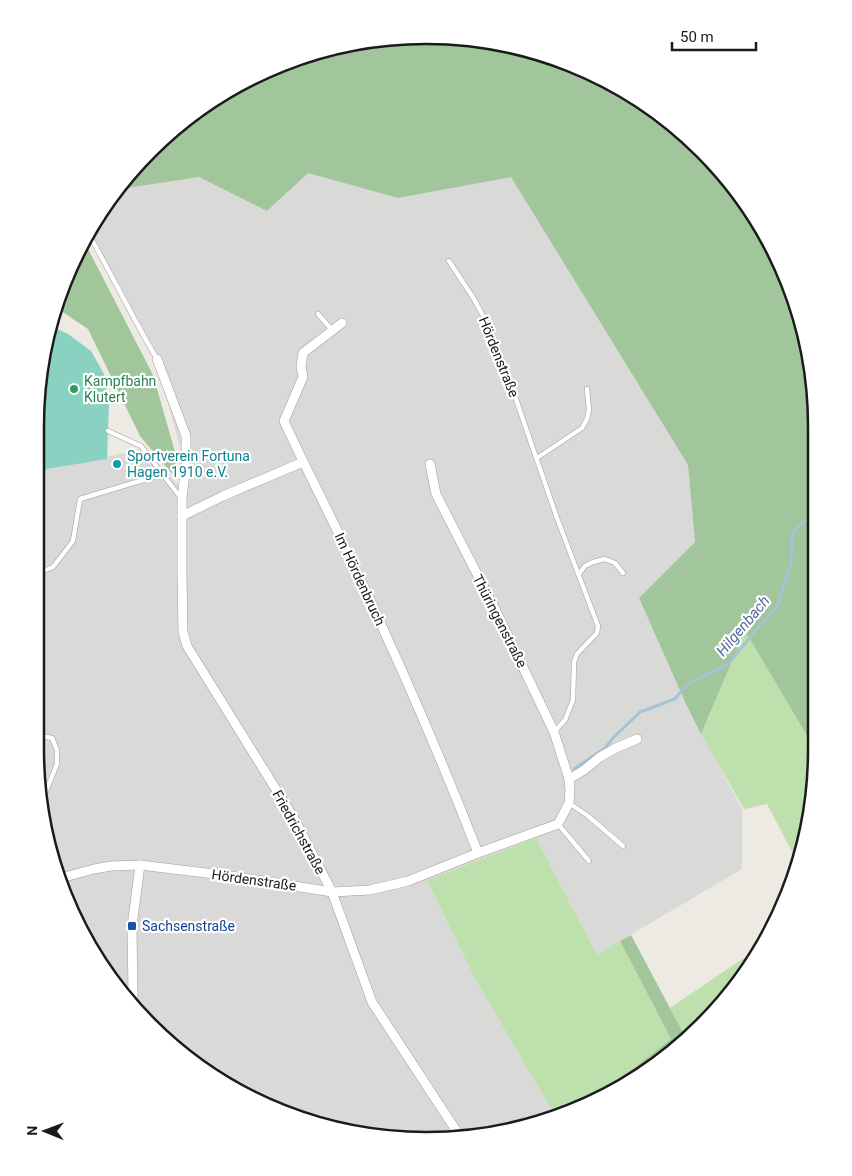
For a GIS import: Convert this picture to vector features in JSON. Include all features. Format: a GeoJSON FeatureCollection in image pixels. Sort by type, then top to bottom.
{"type":"FeatureCollection","features":[{"type":"Feature","properties":{"kind":"street","name":"Im Hördenbruch"},"geometry":{"type":"LineString","coordinates":[[342,323],[303,353],[301,366],[303,377],[284,421],[353,562],[403,673],[478,852]]}},
{"type":"Feature","properties":{"kind":"street","name":"Friedrichstraße"},"geometry":{"type":"LineString","coordinates":[[157,359],[186,436],[182,516],[183,632],[187,646],[295,820],[332,892],[372,1002],[456,1131]]}},
{"type":"Feature","properties":{"kind":"street"},"geometry":{"type":"LineString","coordinates":[[182,516],[223,496],[303,462]]}},
{"type":"Feature","properties":{"kind":"street","name":"Thüringenstraße"},"geometry":{"type":"LineString","coordinates":[[430,464],[436,494],[495,608],[554,732],[569,779]]}},
{"type":"Feature","properties":{"kind":"street"},"geometry":{"type":"LineString","coordinates":[[558,824],[569,803],[569,779],[608,752],[637,739]]}},
{"type":"Feature","properties":{"kind":"street","name":"Hördenstraße"},"geometry":{"type":"LineString","coordinates":[[65,877],[111,866],[140,865],[332,892],[370,890],[408,881],[478,852],[558,824]]}},
{"type":"Feature","properties":{"kind":"street"},"geometry":{"type":"LineString","coordinates":[[132,994],[132,926],[140,865]]}},
{"type":"Feature","properties":{"kind":"lane"},"geometry":{"type":"LineString","coordinates":[[92,240],[157,359]]}},
{"type":"Feature","properties":{"kind":"lane","name":"Hördenstraße"},"geometry":{"type":"LineString","coordinates":[[449,261],[474,299],[490,329],[557,518],[598,626],[597,633],[577,654],[574,662],[574,700],[565,720],[554,732]]}},
{"type":"Feature","properties":{"kind":"lane"},"geometry":{"type":"LineString","coordinates":[[318,314],[332,330]]}},
{"type":"Feature","properties":{"kind":"lane"},"geometry":{"type":"LineString","coordinates":[[537,458],[582,428],[587,419],[587,389]]}},
{"type":"Feature","properties":{"kind":"lane"},"geometry":{"type":"LineString","coordinates":[[108,431],[141,446],[182,499]]}},
{"type":"Feature","properties":{"kind":"lane"},"geometry":{"type":"LineString","coordinates":[[44,571],[53,568],[73,541],[80,499],[162,474]]}},
{"type":"Feature","properties":{"kind":"lane"},"geometry":{"type":"LineString","coordinates":[[579,574],[585,566],[605,559],[615,563],[623,573]]}},
{"type":"Feature","properties":{"kind":"lane"},"geometry":{"type":"LineString","coordinates":[[44,736],[52,738],[57,750],[57,764],[46,791]]}},
{"type":"Feature","properties":{"kind":"lane"},"geometry":{"type":"LineString","coordinates":[[569,803],[588,816],[623,846]]}},
{"type":"Feature","properties":{"kind":"lane"},"geometry":{"type":"LineString","coordinates":[[558,824],[589,861]]}},
{"type":"Feature","properties":{"kind":"shaded area"},"geometry":{"type":"Polygon","coordinates":[[[308,172],[398,198],[511,176],[688,465],[695,542],[639,598],[686,704],[742,809],[742,869],[597,955],[536,838],[427,880],[475,979],[552,1111],[549,1112],[501,1125],[476,1129],[426,1132],[401,1131],[351,1125],[327,1119],[303,1112],[257,1093],[214,1068],[193,1053],[139,1002],[123,983],[95,941],[83,919],[64,873],[51,825],[45,775],[44,469],[140,450],[179,485],[180,448],[157,361],[91,243],[108,214],[127,188],[199,177],[267,211],[308,172]]]}},
{"type":"Feature","properties":{"kind":"shaded area","name":"Kampfbahn Klutert"},"geometry":{"type":"Polygon","coordinates":[[[57,329],[68,334],[91,351],[104,374],[109,404],[107,459],[44,469],[47,376],[57,329]]]}},
{"type":"Feature","properties":{"kind":"green space"},"geometry":{"type":"Polygon","coordinates":[[[426,44],[476,47],[501,51],[549,64],[595,83],[617,95],[659,123],[678,139],[729,193],[757,235],[769,257],[788,303],[801,351],[805,376],[808,426],[808,737],[745,631],[701,734],[639,598],[695,542],[688,465],[511,177],[398,198],[308,173],[267,211],[199,177],[127,188],[156,156],[193,123],[214,108],[257,83],[303,64],[327,57],[351,51],[401,45],[426,44]]]}},
{"type":"Feature","properties":{"kind":"green space"},"geometry":{"type":"Polygon","coordinates":[[[88,248],[153,375],[177,459],[174,476],[140,436],[88,329],[62,311],[88,248]]]}},
{"type":"Feature","properties":{"kind":"green space"},"geometry":{"type":"Polygon","coordinates":[[[745,631],[808,737],[805,800],[793,854],[767,804],[744,809],[701,734],[745,631]]]}},
{"type":"Feature","properties":{"kind":"green space"},"geometry":{"type":"Polygon","coordinates":[[[536,838],[597,955],[620,941],[671,1039],[617,1081],[595,1093],[552,1111],[475,979],[427,880],[536,838]]]}},
{"type":"Feature","properties":{"kind":"green space"},"geometry":{"type":"Polygon","coordinates":[[[631,935],[683,1032],[659,1053],[618,1080],[671,1039],[620,941],[631,935]]]}},
{"type":"Feature","properties":{"kind":"green space"},"geometry":{"type":"Polygon","coordinates":[[[748,955],[713,1002],[683,1032],[670,1008],[748,955]]]}},
{"type":"Feature","properties":{"kind":"waterway","name":"Hilgenbach"},"geometry":{"type":"LineString","coordinates":[[574,769],[605,748],[640,712],[675,699],[686,685],[728,664],[777,607],[791,564],[792,533],[802,523],[808,521]]}},
{"type":"Feature","properties":{"kind":"place","name":"Kampfbahn Klutert"},"geometry":{"type":"Point","coordinates":[74,389]}},
{"type":"Feature","properties":{"kind":"place","name":"Sportverein Fortuna Hagen 1910 e.V."},"geometry":{"type":"Point","coordinates":[117,464]}},
{"type":"Feature","properties":{"kind":"place","name":"Sachsenstraße"},"geometry":{"type":"Point","coordinates":[132,926]}}]}
